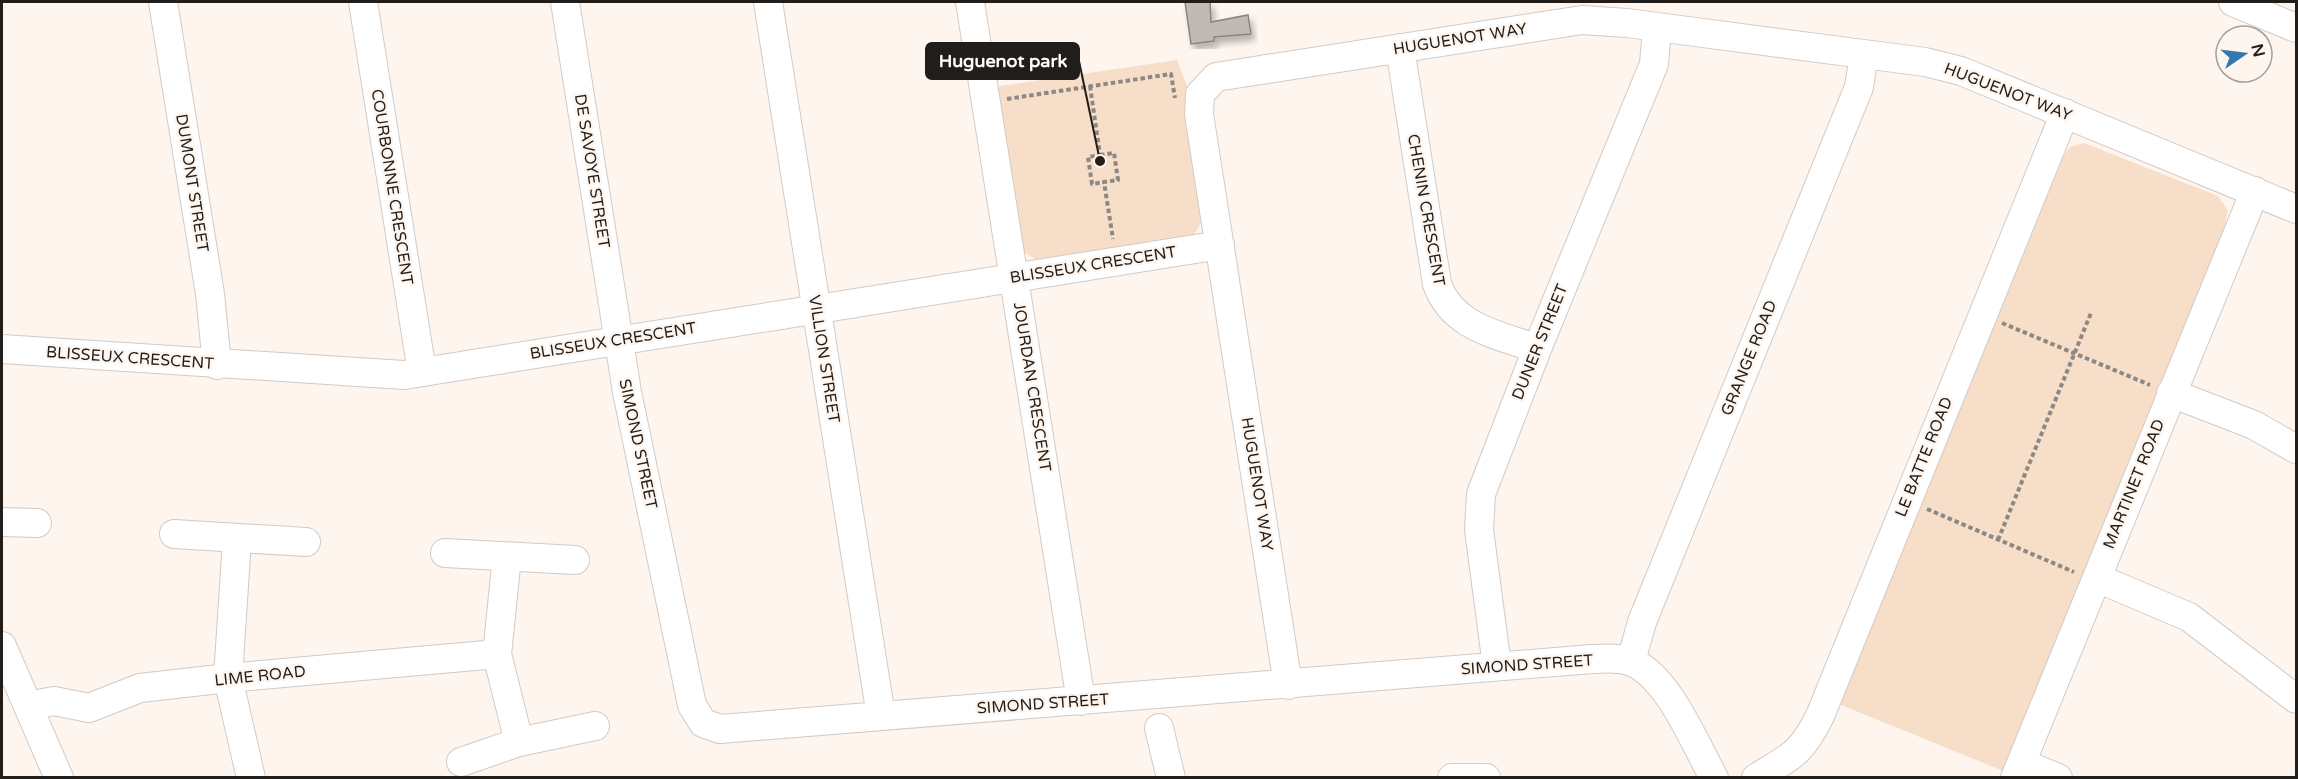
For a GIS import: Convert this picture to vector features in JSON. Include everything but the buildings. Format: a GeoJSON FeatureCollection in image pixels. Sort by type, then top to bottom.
{"type":"FeatureCollection","features":[{"type":"Feature","properties":{"kind":"street","name":"DUMONT STREET"},"geometry":{"type":"LineString","coordinates":[[163,2],[210,294],[217,365]]}},
{"type":"Feature","properties":{"kind":"street","name":"COURBONNE CRESCENT"},"geometry":{"type":"LineString","coordinates":[[363,2],[422,372]]}},
{"type":"Feature","properties":{"kind":"street","name":"DE SAVOYE STREET"},"geometry":{"type":"LineString","coordinates":[[565,2],[619,341]]}},
{"type":"Feature","properties":{"kind":"street","name":"VILLION STREET"},"geometry":{"type":"LineString","coordinates":[[768,2],[881,716]]}},
{"type":"Feature","properties":{"kind":"street","name":"JOURDAN CRESCENT"},"geometry":{"type":"LineString","coordinates":[[970,2],[1081,701]]}},
{"type":"Feature","properties":{"kind":"street"},"geometry":{"type":"LineString","coordinates":[[2233,2],[2296,28]]}},
{"type":"Feature","properties":{"kind":"street","name":"HUGUENOT WAY"},"geometry":{"type":"LineString","coordinates":[[1288,685],[1198,103],[1203,88],[1216,77],[1582,20],[1657,28],[1925,62],[1961,70],[2296,209]]}},
{"type":"Feature","properties":{"kind":"street","name":"DUNER STREET"},"geometry":{"type":"LineString","coordinates":[[1497,666],[1479,530],[1479,506],[1486,477],[1654,64],[1657,28]]}},
{"type":"Feature","properties":{"kind":"street","name":"CHENIN CRESCENT"},"geometry":{"type":"LineString","coordinates":[[1400,48],[1437,284],[1442,298],[1449,309],[1465,321],[1537,349]]}},
{"type":"Feature","properties":{"kind":"street","name":"GRANGE ROAD"},"geometry":{"type":"LineString","coordinates":[[1631,662],[1642,622],[1859,87],[1864,54]]}},
{"type":"Feature","properties":{"kind":"street","name":"LE BATTE ROAD"},"geometry":{"type":"LineString","coordinates":[[1756,777],[1792,757],[1809,739],[2065,113]]}},
{"type":"Feature","properties":{"kind":"street","name":"MARTINET ROAD"},"geometry":{"type":"LineString","coordinates":[[2018,770],[2255,192]]}},
{"type":"Feature","properties":{"kind":"street","name":"BLISSEUX CRESCENT"},"geometry":{"type":"LineString","coordinates":[[2,344],[217,365],[376,375],[422,372],[1220,245]]}},
{"type":"Feature","properties":{"kind":"street","name":"SIMOND STREET"},"geometry":{"type":"LineString","coordinates":[[619,341],[627,392],[692,705],[697,717],[708,726],[720,729],[1288,685],[1592,658],[1631,662]]}},
{"type":"Feature","properties":{"kind":"street"},"geometry":{"type":"LineString","coordinates":[[2171,393],[2254,425],[2296,449]]}},
{"type":"Feature","properties":{"kind":"street"},"geometry":{"type":"LineString","coordinates":[[2,522],[37,523]]}},
{"type":"Feature","properties":{"kind":"street"},"geometry":{"type":"LineString","coordinates":[[174,534],[306,542]]}},
{"type":"Feature","properties":{"kind":"street"},"geometry":{"type":"LineString","coordinates":[[237,539],[228,678],[251,777]]}},
{"type":"Feature","properties":{"kind":"street"},"geometry":{"type":"LineString","coordinates":[[445,552],[575,560]]}},
{"type":"Feature","properties":{"kind":"street"},"geometry":{"type":"LineString","coordinates":[[507,556],[497,654],[519,742]]}},
{"type":"Feature","properties":{"kind":"street"},"geometry":{"type":"LineString","coordinates":[[2096,579],[2189,617],[2296,699]]}},
{"type":"Feature","properties":{"kind":"street"},"geometry":{"type":"LineString","coordinates":[[2,646],[59,777]]}},
{"type":"Feature","properties":{"kind":"street","name":"LIME ROAD"},"geometry":{"type":"LineString","coordinates":[[28,706],[54,701],[89,708],[131,690],[228,678],[497,654]]}},
{"type":"Feature","properties":{"kind":"street"},"geometry":{"type":"LineString","coordinates":[[1631,662],[1660,683],[1714,777]]}},
{"type":"Feature","properties":{"kind":"street"},"geometry":{"type":"LineString","coordinates":[[461,762],[519,742],[595,726]]}},
{"type":"Feature","properties":{"kind":"street"},"geometry":{"type":"LineString","coordinates":[[1160,729],[1171,777]]}},
{"type":"Feature","properties":{"kind":"street"},"geometry":{"type":"LineString","coordinates":[[2018,770],[2058,777]]}},
{"type":"Feature","properties":{"kind":"street"},"geometry":{"type":"LineString","coordinates":[[1452,777],[1486,777]]}},
{"type":"Feature","properties":{"kind":"path"},"geometry":{"type":"LineString","coordinates":[[986,103],[1171,74],[1176,106],[1198,103]]}},
{"type":"Feature","properties":{"kind":"path"},"geometry":{"type":"LineString","coordinates":[[1090,86],[1100,155]]}},
{"type":"Feature","properties":{"kind":"path"},"geometry":{"type":"LineString","coordinates":[[1114,153],[1118,180],[1092,184],[1088,157],[1100,155],[1114,153]]}},
{"type":"Feature","properties":{"kind":"path"},"geometry":{"type":"LineString","coordinates":[[1104,182],[1117,262]]}},
{"type":"Feature","properties":{"kind":"path"},"geometry":{"type":"LineString","coordinates":[[1998,540],[2091,313]]}},
{"type":"Feature","properties":{"kind":"path"},"geometry":{"type":"LineString","coordinates":[[1982,314],[2171,393]]}},
{"type":"Feature","properties":{"kind":"path"},"geometry":{"type":"LineString","coordinates":[[1907,500],[1998,540],[2096,579]]}},
{"type":"Feature","properties":{"kind":"shaded area"},"geometry":{"type":"Polygon","coordinates":[[[1177,60],[1189,91],[1203,220],[1193,236],[1040,262],[1024,252],[994,87],[1177,60]]]}},
{"type":"Feature","properties":{"kind":"shaded area"},"geometry":{"type":"Polygon","coordinates":[[[2084,143],[2218,196],[2228,210],[2224,229],[2230,232],[2008,773],[1839,704],[2064,155],[2070,147],[2084,143]]]}},
{"type":"Feature","properties":{"kind":"place","name":"Huguenot park"},"geometry":{"type":"Point","coordinates":[1100,161]}}]}
